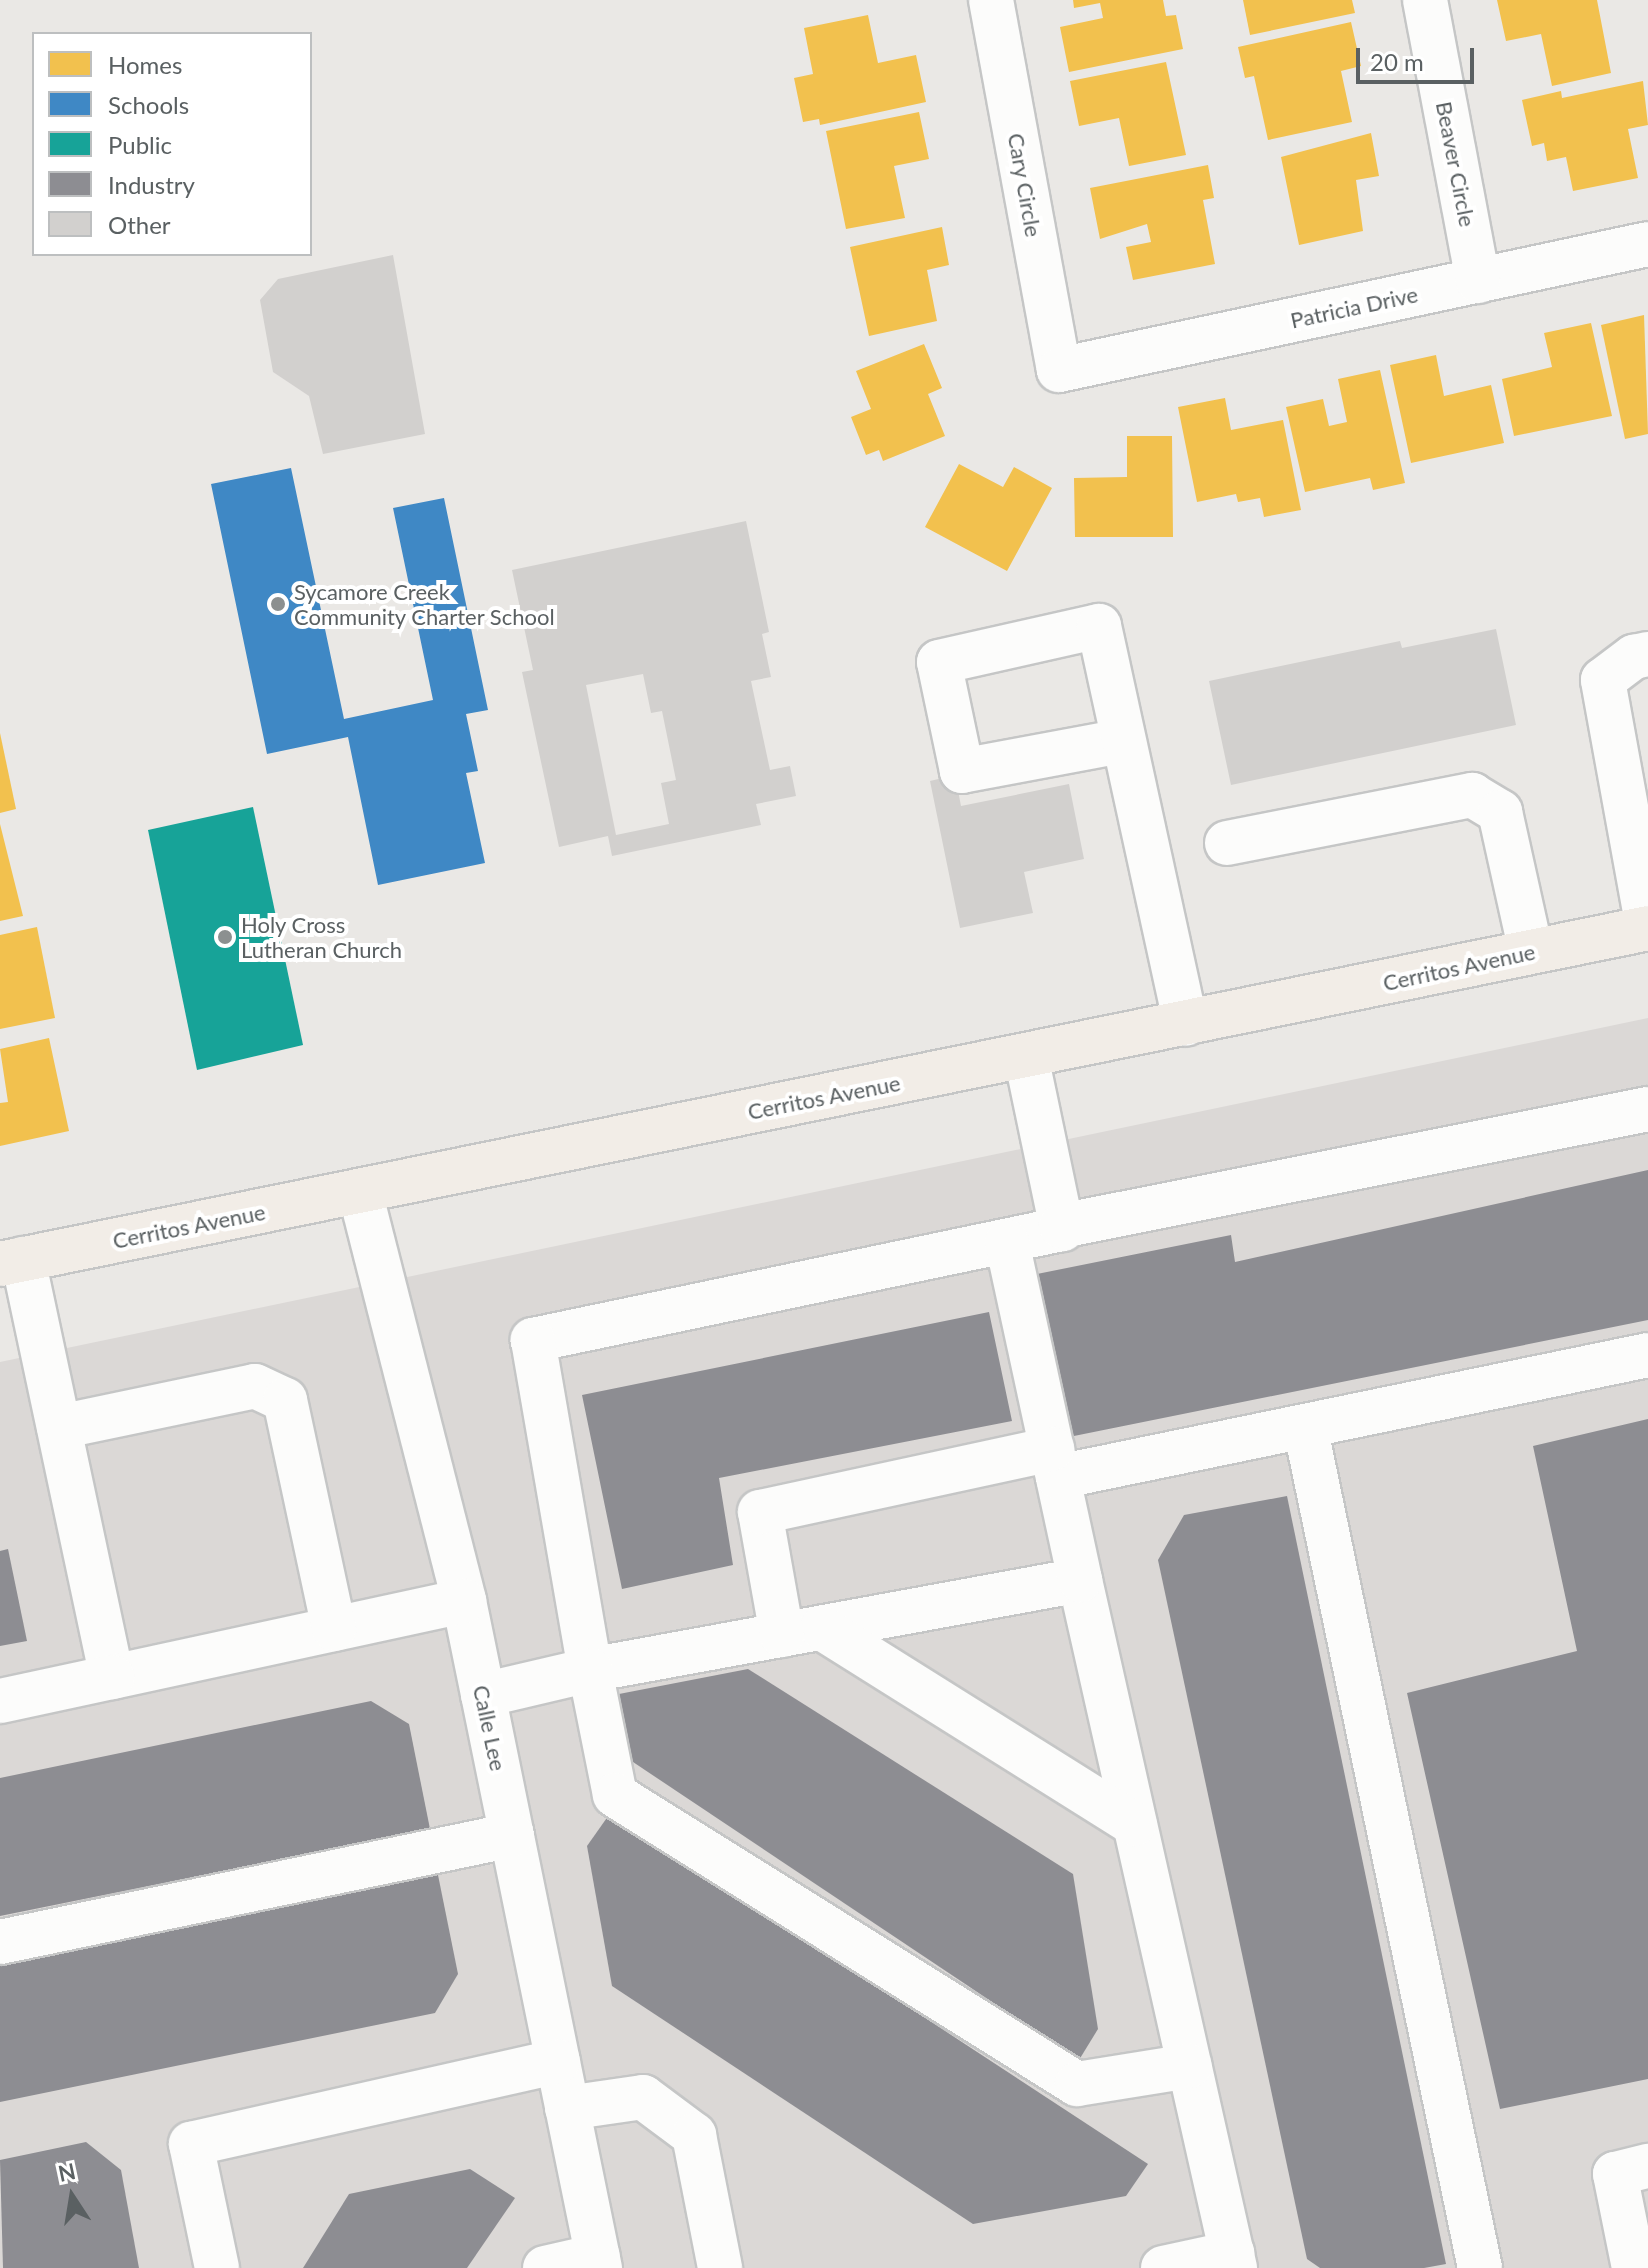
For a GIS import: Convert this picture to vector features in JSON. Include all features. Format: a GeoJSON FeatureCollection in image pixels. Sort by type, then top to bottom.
{"type":"FeatureCollection","features":[{"type":"Feature","properties":{"kind":"main road","name":"Cerritos Avenue"},"geometry":{"type":"LineString","coordinates":[[11,1261],[1648,928]]}},
{"type":"Feature","properties":{"kind":"street","name":"Cary Circle"},"geometry":{"type":"LineString","coordinates":[[991,0],[1059,370]]}},
{"type":"Feature","properties":{"kind":"street","name":"Beaver Circle"},"geometry":{"type":"LineString","coordinates":[[1425,0],[1478,281]]}},
{"type":"Feature","properties":{"kind":"street","name":"Patricia Drive"},"geometry":{"type":"LineString","coordinates":[[1059,370],[1648,244]]}},
{"type":"Feature","properties":{"kind":"street"},"geometry":{"type":"LineString","coordinates":[[1122,741],[962,771],[939,662],[1099,626],[1186,1024]]}},
{"type":"Feature","properties":{"kind":"street"},"geometry":{"type":"LineString","coordinates":[[1648,654],[1634,657],[1603,680],[1648,928]]}},
{"type":"Feature","properties":{"kind":"street"},"geometry":{"type":"LineString","coordinates":[[1227,843],[1472,795],[1500,812],[1531,952]]}},
{"type":"Feature","properties":{"kind":"street"},"geometry":{"type":"LineString","coordinates":[[1026,1056],[1061,1226]]}},
{"type":"Feature","properties":{"kind":"street"},"geometry":{"type":"LineString","coordinates":[[1190,2066],[1077,2084],[615,1795],[590,1670],[533,1340],[1007,1242],[1061,1226],[1648,1109]]}},
{"type":"Feature","properties":{"kind":"street","name":"Calle Lee"},"geometry":{"type":"LineString","coordinates":[[360,1192],[464,1601],[599,2262]]}},
{"type":"Feature","properties":{"kind":"street"},"geometry":{"type":"LineString","coordinates":[[1007,1242],[1234,2260],[1163,2268]]}},
{"type":"Feature","properties":{"kind":"street"},"geometry":{"type":"LineString","coordinates":[[11,1261],[59,1427],[112,1677]]}},
{"type":"Feature","properties":{"kind":"street"},"geometry":{"type":"LineString","coordinates":[[1135,1824],[802,1631],[760,1512],[1055,1463],[1305,1426],[1648,1355]]}},
{"type":"Feature","properties":{"kind":"street"},"geometry":{"type":"LineString","coordinates":[[59,1427],[255,1386],[285,1400],[334,1629]]}},
{"type":"Feature","properties":{"kind":"street"},"geometry":{"type":"LineString","coordinates":[[1305,1426],[1480,2268]]}},
{"type":"Feature","properties":{"kind":"street"},"geometry":{"type":"LineString","coordinates":[[483,1695],[590,1670],[1080,1580]]}},
{"type":"Feature","properties":{"kind":"street"},"geometry":{"type":"LineString","coordinates":[[0,1701],[464,1601]]}},
{"type":"Feature","properties":{"kind":"street"},"geometry":{"type":"LineString","coordinates":[[0,1942],[512,1835]]}},
{"type":"Feature","properties":{"kind":"street"},"geometry":{"type":"LineString","coordinates":[[217,2268],[191,2144],[558,2061]]}},
{"type":"Feature","properties":{"kind":"street"},"geometry":{"type":"LineString","coordinates":[[567,2108],[643,2097],[694,2135],[720,2268]]}},
{"type":"Feature","properties":{"kind":"street"},"geometry":{"type":"LineString","coordinates":[[1634,2268],[1615,2174],[1648,2166]]}},
{"type":"Feature","properties":{"kind":"street"},"geometry":{"type":"LineString","coordinates":[[545,2268],[599,2262]]}},
{"type":"Feature","properties":{"kind":"shaded area"},"geometry":{"type":"Polygon","coordinates":[[[1648,1018],[1648,2268],[0,2268],[0,1362],[1648,1018]]]}},
{"type":"Feature","properties":{"kind":"building: Homes"},"geometry":{"type":"Polygon","coordinates":[[[1073,0],[1163,0],[1166,16],[1176,15],[1183,49],[1069,72],[1060,27],[1103,18],[1100,3],[1074,8],[1073,0]]]}},
{"type":"Feature","properties":{"kind":"building: Homes"},"geometry":{"type":"Polygon","coordinates":[[[1243,0],[1352,0],[1355,13],[1250,35],[1243,0]]]}},
{"type":"Feature","properties":{"kind":"building: Homes"},"geometry":{"type":"Polygon","coordinates":[[[1497,0],[1597,0],[1611,73],[1552,86],[1541,34],[1506,41],[1497,0]]]}},
{"type":"Feature","properties":{"kind":"building: Homes"},"geometry":{"type":"Polygon","coordinates":[[[868,15],[878,63],[916,55],[926,102],[820,125],[819,119],[803,122],[794,78],[813,74],[804,28],[868,15]]]}},
{"type":"Feature","properties":{"kind":"building: Homes"},"geometry":{"type":"Polygon","coordinates":[[[1351,22],[1361,66],[1341,71],[1352,122],[1268,140],[1254,76],[1245,78],[1238,47],[1351,22]]]}},
{"type":"Feature","properties":{"kind":"building: Homes"},"geometry":{"type":"Polygon","coordinates":[[[1166,62],[1186,155],[1129,166],[1119,118],[1079,126],[1070,81],[1166,62]]]}},
{"type":"Feature","properties":{"kind":"building: Homes"},"geometry":{"type":"Polygon","coordinates":[[[1643,81],[1648,125],[1628,129],[1638,178],[1573,191],[1566,157],[1547,161],[1544,143],[1532,146],[1522,100],[1561,91],[1562,98],[1643,81]]]}},
{"type":"Feature","properties":{"kind":"building: Homes"},"geometry":{"type":"Polygon","coordinates":[[[919,112],[929,159],[894,166],[905,218],[846,229],[826,131],[919,112]]]}},
{"type":"Feature","properties":{"kind":"building: Homes"},"geometry":{"type":"Polygon","coordinates":[[[1371,133],[1379,176],[1356,180],[1363,231],[1299,245],[1281,157],[1371,133]]]}},
{"type":"Feature","properties":{"kind":"building: Homes"},"geometry":{"type":"Polygon","coordinates":[[[1208,165],[1214,198],[1203,200],[1215,264],[1133,280],[1126,247],[1151,242],[1147,224],[1100,239],[1090,188],[1208,165]]]}},
{"type":"Feature","properties":{"kind":"building: Homes"},"geometry":{"type":"Polygon","coordinates":[[[942,227],[949,265],[927,270],[937,321],[869,336],[850,247],[942,227]]]}},
{"type":"Feature","properties":{"kind":"building: Homes"},"geometry":{"type":"Polygon","coordinates":[[[1644,315],[1648,434],[1625,439],[1601,325],[1644,315]]]}},
{"type":"Feature","properties":{"kind":"building: Homes"},"geometry":{"type":"Polygon","coordinates":[[[1591,323],[1612,416],[1514,436],[1502,379],[1552,367],[1544,333],[1591,323]]]}},
{"type":"Feature","properties":{"kind":"building: Homes"},"geometry":{"type":"Polygon","coordinates":[[[924,344],[942,388],[928,394],[945,436],[883,461],[879,450],[866,455],[851,417],[871,409],[856,371],[924,344]]]}},
{"type":"Feature","properties":{"kind":"building: Homes"},"geometry":{"type":"Polygon","coordinates":[[[1436,355],[1444,396],[1491,385],[1504,443],[1411,463],[1390,365],[1436,355]]]}},
{"type":"Feature","properties":{"kind":"building: Homes"},"geometry":{"type":"Polygon","coordinates":[[[1380,370],[1405,483],[1373,490],[1370,478],[1305,492],[1286,407],[1323,399],[1329,426],[1347,422],[1338,379],[1380,370]]]}},
{"type":"Feature","properties":{"kind":"building: Homes"},"geometry":{"type":"Polygon","coordinates":[[[1225,398],[1231,430],[1283,420],[1301,510],[1264,517],[1260,498],[1238,502],[1236,494],[1197,502],[1178,407],[1225,398]]]}},
{"type":"Feature","properties":{"kind":"building: Homes"},"geometry":{"type":"Polygon","coordinates":[[[1127,436],[1172,436],[1173,537],[1075,537],[1074,478],[1127,477],[1127,436]]]}},
{"type":"Feature","properties":{"kind":"building: Homes"},"geometry":{"type":"Polygon","coordinates":[[[959,464],[1003,487],[1014,467],[1052,488],[1007,571],[925,527],[959,464]]]}},
{"type":"Feature","properties":{"kind":"building: Homes"},"geometry":{"type":"Polygon","coordinates":[[[0,733],[16,809],[0,813],[0,733]]]}},
{"type":"Feature","properties":{"kind":"building: Homes"},"geometry":{"type":"Polygon","coordinates":[[[0,824],[23,916],[0,921],[0,824]]]}},
{"type":"Feature","properties":{"kind":"building: Homes"},"geometry":{"type":"Polygon","coordinates":[[[37,927],[55,1018],[0,1029],[0,935],[37,927]]]}},
{"type":"Feature","properties":{"kind":"building: Homes"},"geometry":{"type":"Polygon","coordinates":[[[49,1038],[69,1131],[0,1146],[0,1103],[8,1102],[0,1049],[49,1038]]]}},
{"type":"Feature","properties":{"kind":"building: Schools","name":"Sycamore Creek Community Charter School"},"geometry":{"type":"Polygon","coordinates":[[[291,468],[344,719],[433,700],[393,508],[444,498],[488,710],[466,714],[478,771],[466,773],[485,863],[378,885],[348,737],[267,754],[211,484],[291,468]]]}},
{"type":"Feature","properties":{"kind":"building: Public","name":"Holy Cross Lutheran Church"},"geometry":{"type":"Polygon","coordinates":[[[253,807],[303,1045],[197,1070],[148,830],[253,807]]]}},
{"type":"Feature","properties":{"kind":"building: Industry"},"geometry":{"type":"Polygon","coordinates":[[[1648,1170],[1648,1320],[1064,1438],[1032,1275],[1231,1235],[1235,1262],[1648,1170]]]}},
{"type":"Feature","properties":{"kind":"building: Industry"},"geometry":{"type":"Polygon","coordinates":[[[989,1312],[1012,1421],[719,1478],[733,1565],[622,1589],[582,1395],[989,1312]]]}},
{"type":"Feature","properties":{"kind":"building: Industry"},"geometry":{"type":"Polygon","coordinates":[[[1648,1419],[1648,2079],[1500,2109],[1407,1693],[1577,1651],[1533,1446],[1648,1419]]]}},
{"type":"Feature","properties":{"kind":"building: Industry"},"geometry":{"type":"Polygon","coordinates":[[[1287,1496],[1446,2264],[1424,2268],[1320,2268],[1307,2259],[1158,1560],[1184,1515],[1287,1496]]]}},
{"type":"Feature","properties":{"kind":"building: Industry"},"geometry":{"type":"Polygon","coordinates":[[[8,1549],[27,1641],[0,1646],[0,1551],[8,1549]]]}},
{"type":"Feature","properties":{"kind":"building: Industry"},"geometry":{"type":"Polygon","coordinates":[[[748,1669],[1073,1874],[1098,2029],[1079,2060],[630,1760],[619,1694],[748,1669]]]}},
{"type":"Feature","properties":{"kind":"building: Industry"},"geometry":{"type":"Polygon","coordinates":[[[371,1701],[409,1724],[430,1829],[0,1916],[0,1778],[371,1701]]]}},
{"type":"Feature","properties":{"kind":"building: Industry"},"geometry":{"type":"Polygon","coordinates":[[[611,1812],[1148,2164],[1126,2196],[973,2224],[612,1986],[587,1846],[611,1812]]]}},
{"type":"Feature","properties":{"kind":"building: Industry"},"geometry":{"type":"Polygon","coordinates":[[[438,1875],[458,1974],[435,2013],[0,2102],[0,1966],[438,1875]]]}},
{"type":"Feature","properties":{"kind":"building: Industry"},"geometry":{"type":"Polygon","coordinates":[[[86,2142],[121,2170],[139,2268],[3,2268],[0,2160],[86,2142]]]}},
{"type":"Feature","properties":{"kind":"building: Industry"},"geometry":{"type":"Polygon","coordinates":[[[470,2169],[515,2198],[467,2268],[303,2268],[349,2194],[470,2169]]]}},
{"type":"Feature","properties":{"kind":"building: Other"},"geometry":{"type":"Polygon","coordinates":[[[393,255],[425,434],[323,454],[309,396],[273,372],[260,300],[278,279],[393,255]]]}},
{"type":"Feature","properties":{"kind":"building: Other"},"geometry":{"type":"Polygon","coordinates":[[[746,521],[769,632],[762,634],[771,677],[751,681],[770,770],[790,766],[796,796],[756,804],[761,825],[612,856],[608,836],[559,847],[522,672],[533,670],[512,570],[746,521]],[[643,674],[586,685],[616,835],[669,824],[661,783],[676,780],[662,711],[651,713],[643,674]]]}},
{"type":"Feature","properties":{"kind":"building: Other"},"geometry":{"type":"Polygon","coordinates":[[[1496,629],[1516,725],[1231,785],[1209,681],[1400,641],[1402,648],[1496,629]]]}},
{"type":"Feature","properties":{"kind":"building: Other"},"geometry":{"type":"Polygon","coordinates":[[[955,775],[961,806],[1069,784],[1084,859],[1024,872],[1033,913],[960,928],[930,781],[955,775]]]}},
{"type":"Feature","properties":{"kind":"place","name":"Sycamore Creek Community Charter School"},"geometry":{"type":"Point","coordinates":[278,604]}},
{"type":"Feature","properties":{"kind":"place","name":"Holy Cross Lutheran Church"},"geometry":{"type":"Point","coordinates":[225,937]}}]}
